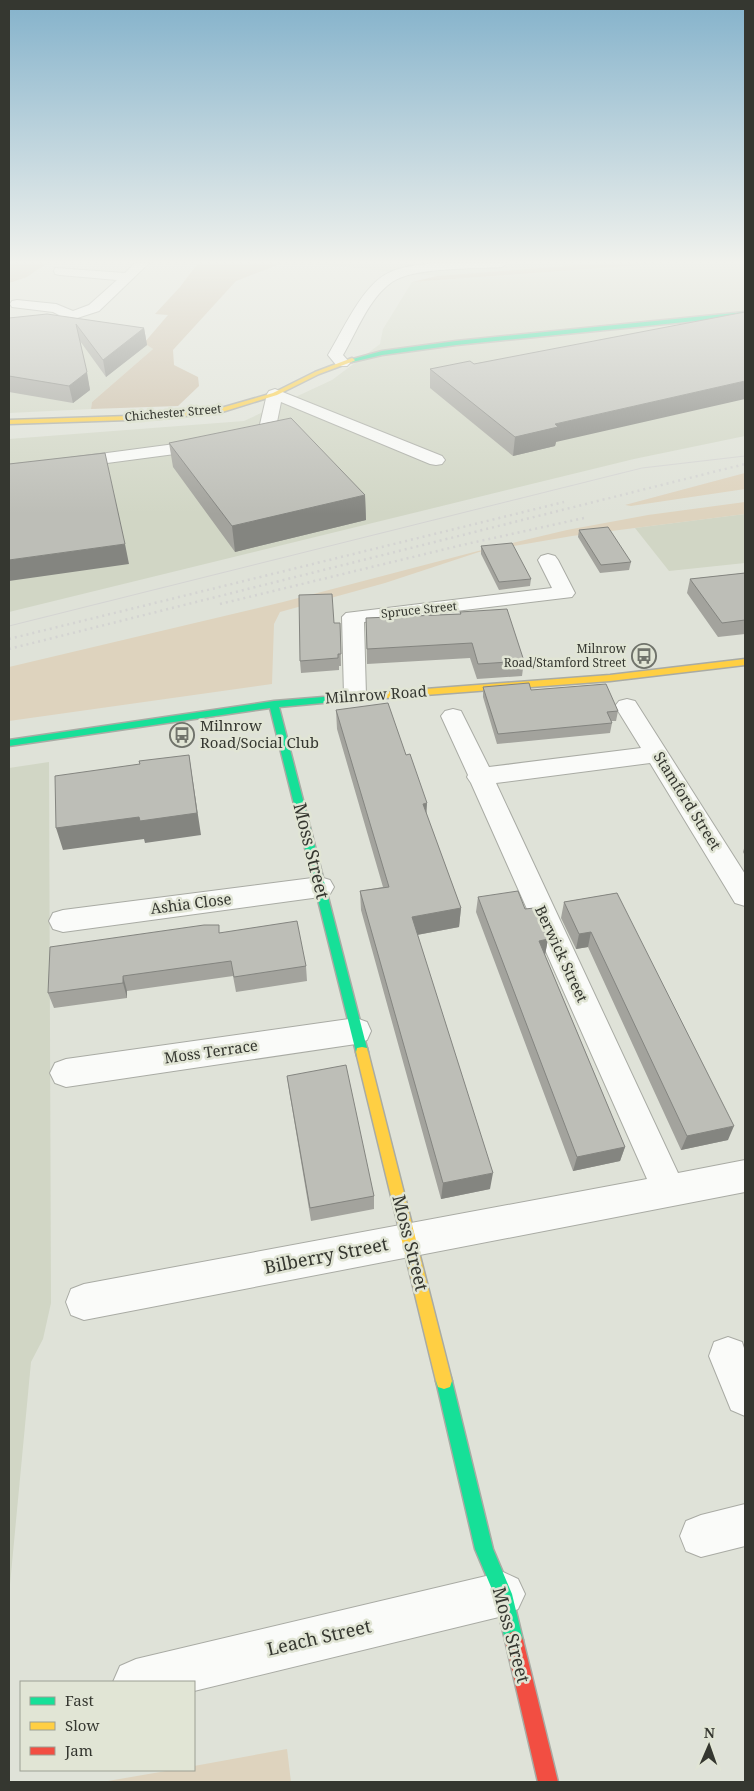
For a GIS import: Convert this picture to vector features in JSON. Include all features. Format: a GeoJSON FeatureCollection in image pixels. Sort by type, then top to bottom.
{"type":"FeatureCollection","features":[{"type":"Feature","properties":{"kind":"street"},"geometry":{"type":"LineString","coordinates":[[340,347],[334,355],[342,363]]}},
{"type":"Feature","properties":{"kind":"street","name":"Chichester Street"},"geometry":{"type":"LineString","coordinates":[[9,422],[167,416],[222,410],[275,394],[342,363],[382,353],[428,347]]}},
{"type":"Feature","properties":{"kind":"street"},"geometry":{"type":"LineString","coordinates":[[9,471],[266,437],[275,394],[436,460]]}},
{"type":"Feature","properties":{"kind":"street","name":"Spruce Street"},"geometry":{"type":"LineString","coordinates":[[355,696],[353,617],[564,593],[548,560]]}},
{"type":"Feature","properties":{"kind":"street","name":"Milnrow Road"},"geometry":{"type":"LineString","coordinates":[[9,743],[274,704],[355,696],[610,678],[745,662]]}},
{"type":"Feature","properties":{"kind":"street","name":"Moss Street"},"geometry":{"type":"LineString","coordinates":[[274,704],[410,1240],[484,1549],[503,1594],[548,1782]]}},
{"type":"Feature","properties":{"kind":"street","name":"Stamford Street"},"geometry":{"type":"LineString","coordinates":[[628,706],[745,896]]}},
{"type":"Feature","properties":{"kind":"street","name":"Berwick Street"},"geometry":{"type":"LineString","coordinates":[[453,716],[479,777],[669,1190]]}},
{"type":"Feature","properties":{"kind":"street"},"geometry":{"type":"LineString","coordinates":[[479,777],[658,754]]}},
{"type":"Feature","properties":{"kind":"street","name":"Ashia Close"},"geometry":{"type":"LineString","coordinates":[[62,921],[320,887]]}},
{"type":"Feature","properties":{"kind":"street","name":"Moss Terrace"},"geometry":{"type":"LineString","coordinates":[[66,1074],[356,1031]]}},
{"type":"Feature","properties":{"kind":"street","name":"Bilberry Street"},"geometry":{"type":"LineString","coordinates":[[84,1302],[745,1176]]}},
{"type":"Feature","properties":{"kind":"street"},"geometry":{"type":"LineString","coordinates":[[728,1356],[745,1396]]}},
{"type":"Feature","properties":{"kind":"street"},"geometry":{"type":"LineString","coordinates":[[701,1536],[745,1525]]}},
{"type":"Feature","properties":{"kind":"street","name":"Leach Street"},"geometry":{"type":"LineString","coordinates":[[140,1681],[503,1594]]}},
{"type":"Feature","properties":{"kind":"shaded area"},"geometry":{"type":"Polygon","coordinates":[[[9,347],[149,347],[153,349],[92,402],[91,409],[9,413],[9,347]]]}},
{"type":"Feature","properties":{"kind":"shaded area"},"geometry":{"type":"Polygon","coordinates":[[[149,347],[176,347],[173,350],[174,365],[198,377],[199,386],[178,406],[91,409],[92,402],[153,349],[149,347]]]}},
{"type":"Feature","properties":{"kind":"shaded area"},"geometry":{"type":"Polygon","coordinates":[[[377,347],[745,347],[745,436],[634,459],[9,612],[9,439],[244,421],[332,380],[377,347]]]}},
{"type":"Feature","properties":{"kind":"shaded area"},"geometry":{"type":"Polygon","coordinates":[[[745,473],[745,489],[631,506],[625,505],[745,473]]]}},
{"type":"Feature","properties":{"kind":"shaded area"},"geometry":{"type":"Polygon","coordinates":[[[745,502],[745,514],[572,536],[479,552],[385,583],[280,612],[274,624],[272,684],[9,721],[9,667],[283,602],[478,551],[567,530],[648,515],[745,502]]]}},
{"type":"Feature","properties":{"kind":"shaded area"},"geometry":{"type":"Polygon","coordinates":[[[745,514],[745,563],[669,571],[635,528],[745,514]]]}},
{"type":"Feature","properties":{"kind":"shaded area"},"geometry":{"type":"Polygon","coordinates":[[[49,762],[51,1303],[43,1339],[31,1362],[9,1595],[9,768],[49,762]]]}},
{"type":"Feature","properties":{"kind":"shaded area"},"geometry":{"type":"Polygon","coordinates":[[[287,1749],[291,1782],[102,1782],[166,1771],[195,1771],[195,1766],[287,1749]]]}},
{"type":"Feature","properties":{"kind":"building"},"geometry":{"type":"Polygon","coordinates":[[[9,347],[81,347],[87,372],[69,386],[9,376],[9,347]]]}},
{"type":"Feature","properties":{"kind":"building"},"geometry":{"type":"Polygon","coordinates":[[[93,347],[120,347],[103,360],[93,347]]]}},
{"type":"Feature","properties":{"kind":"building"},"geometry":{"type":"Polygon","coordinates":[[[565,347],[745,347],[745,381],[555,424],[558,427],[515,437],[430,369],[470,361],[474,364],[565,347]]]}},
{"type":"Feature","properties":{"kind":"building"},"geometry":{"type":"Polygon","coordinates":[[[291,418],[365,495],[232,526],[169,443],[291,418]]]}},
{"type":"Feature","properties":{"kind":"building"},"geometry":{"type":"Polygon","coordinates":[[[105,453],[125,544],[9,560],[9,464],[105,453]]]}},
{"type":"Feature","properties":{"kind":"building"},"geometry":{"type":"Polygon","coordinates":[[[608,527],[631,562],[601,565],[579,530],[608,527]]]}},
{"type":"Feature","properties":{"kind":"building"},"geometry":{"type":"Polygon","coordinates":[[[512,543],[531,579],[499,582],[481,546],[512,543]]]}},
{"type":"Feature","properties":{"kind":"building"},"geometry":{"type":"Polygon","coordinates":[[[745,573],[745,620],[722,623],[690,579],[745,573]]]}},
{"type":"Feature","properties":{"kind":"building"},"geometry":{"type":"Polygon","coordinates":[[[332,594],[334,623],[340,623],[341,654],[338,654],[338,658],[300,661],[299,595],[332,594]]]}},
{"type":"Feature","properties":{"kind":"building"},"geometry":{"type":"Polygon","coordinates":[[[507,609],[524,661],[478,664],[472,643],[367,649],[366,618],[461,614],[460,612],[507,609]]]}},
{"type":"Feature","properties":{"kind":"building"},"geometry":{"type":"Polygon","coordinates":[[[529,683],[531,690],[606,684],[618,711],[607,712],[612,723],[498,734],[483,687],[529,683]]]}},
{"type":"Feature","properties":{"kind":"building"},"geometry":{"type":"Polygon","coordinates":[[[388,703],[406,755],[410,754],[427,803],[423,804],[461,908],[412,917],[493,1173],[443,1183],[360,891],[389,887],[336,710],[388,703]]]}},
{"type":"Feature","properties":{"kind":"building"},"geometry":{"type":"Polygon","coordinates":[[[189,755],[197,813],[140,821],[139,817],[56,828],[55,776],[140,764],[139,761],[189,755]]]}},
{"type":"Feature","properties":{"kind":"building"},"geometry":{"type":"Polygon","coordinates":[[[518,891],[525,909],[534,908],[548,939],[539,941],[625,1147],[577,1157],[478,897],[518,891]]]}},
{"type":"Feature","properties":{"kind":"building"},"geometry":{"type":"Polygon","coordinates":[[[617,893],[734,1126],[687,1136],[591,932],[579,934],[564,902],[617,893]]]}},
{"type":"Feature","properties":{"kind":"building"},"geometry":{"type":"Polygon","coordinates":[[[297,921],[306,966],[234,977],[231,961],[123,976],[123,983],[48,993],[50,947],[204,925],[219,925],[219,933],[297,921]]]}},
{"type":"Feature","properties":{"kind":"building"},"geometry":{"type":"Polygon","coordinates":[[[346,1065],[374,1196],[310,1208],[287,1076],[346,1065]]]}},
{"type":"Feature","properties":{"kind":"tram line"},"geometry":{"type":"LineString","coordinates":[[9,626],[642,468],[745,456]]}},
{"type":"Feature","properties":{"kind":"railway"},"geometry":{"type":"LineString","coordinates":[[9,649],[745,464]]}},
{"type":"Feature","properties":{"kind":"railway"},"geometry":{"type":"LineString","coordinates":[[9,639],[564,502]]}},
{"type":"Feature","properties":{"kind":"railway"},"geometry":{"type":"LineString","coordinates":[[220,604],[462,545],[584,518]]}},
{"type":"Feature","properties":{"kind":"traffic: fast"},"geometry":{"type":"LineString","coordinates":[[352,360],[382,353],[430,347]]}},
{"type":"Feature","properties":{"kind":"traffic: fast"},"geometry":{"type":"LineString","coordinates":[[9,743],[274,704],[373,696]]}},
{"type":"Feature","properties":{"kind":"traffic: fast"},"geometry":{"type":"LineString","coordinates":[[274,704],[362,1052]]}},
{"type":"Feature","properties":{"kind":"traffic: fast"},"geometry":{"type":"LineString","coordinates":[[444,1381],[484,1549],[503,1594],[514,1640]]}},
{"type":"Feature","properties":{"kind":"traffic: slow"},"geometry":{"type":"LineString","coordinates":[[9,422],[158,417],[222,410],[275,394],[317,373],[352,360]]}},
{"type":"Feature","properties":{"kind":"traffic: slow"},"geometry":{"type":"LineString","coordinates":[[373,696],[610,678],[745,662]]}},
{"type":"Feature","properties":{"kind":"traffic: slow"},"geometry":{"type":"LineString","coordinates":[[362,1052],[444,1381]]}},
{"type":"Feature","properties":{"kind":"traffic: jam"},"geometry":{"type":"LineString","coordinates":[[514,1640],[548,1782]]}},
{"type":"Feature","properties":{"kind":"place","name":"Milnrow Road/Stamford Street"},"geometry":{"type":"Point","coordinates":[644,656]}},
{"type":"Feature","properties":{"kind":"place","name":"Milnrow Road/Social Club"},"geometry":{"type":"Point","coordinates":[182,735]}}]}
